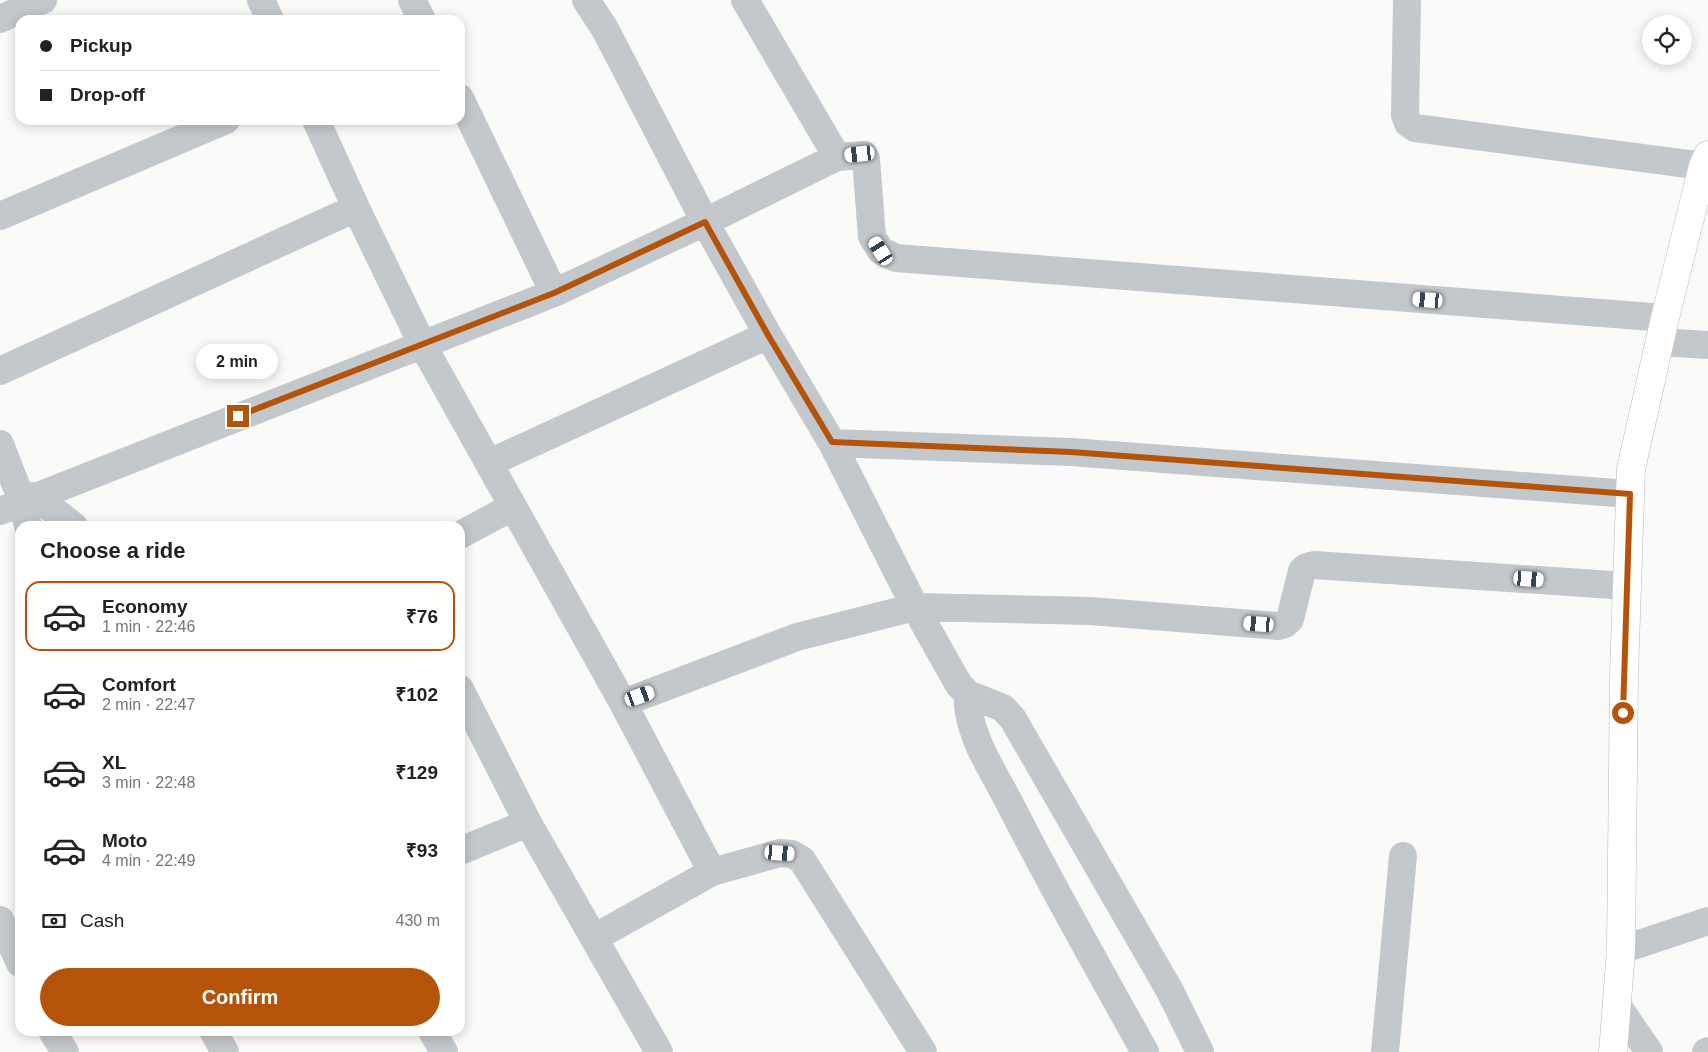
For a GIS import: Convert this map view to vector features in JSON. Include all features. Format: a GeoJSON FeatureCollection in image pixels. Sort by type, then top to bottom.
{"type":"FeatureCollection","features":[{"type":"Feature","properties":{"kind":"street"},"geometry":{"type":"LineString","coordinates":[[0,19],[43,0]]}},
{"type":"Feature","properties":{"kind":"street"},"geometry":{"type":"LineString","coordinates":[[261,0],[268,15]]}},
{"type":"Feature","properties":{"kind":"street"},"geometry":{"type":"LineString","coordinates":[[412,0],[420,15]]}},
{"type":"Feature","properties":{"kind":"street"},"geometry":{"type":"LineString","coordinates":[[586,0],[605,29],[705,222],[768,335],[832,442],[915,606],[959,685],[968,694],[1003,708],[1013,719],[1170,991],[1200,1052]]}},
{"type":"Feature","properties":{"kind":"street"},"geometry":{"type":"LineString","coordinates":[[746,0],[837,157]]}},
{"type":"Feature","properties":{"kind":"street"},"geometry":{"type":"LineString","coordinates":[[1407,0],[1405,115],[1408,123],[1414,128],[1705,161],[1662,330],[1631,469],[1624,674],[1621,950],[1613,1052]]}},
{"type":"Feature","properties":{"kind":"street"},"geometry":{"type":"LineString","coordinates":[[465,108],[554,293]]}},
{"type":"Feature","properties":{"kind":"street"},"geometry":{"type":"LineString","coordinates":[[0,216],[214,125]]}},
{"type":"Feature","properties":{"kind":"street"},"geometry":{"type":"LineString","coordinates":[[318,125],[422,344],[623,703],[712,872]]}},
{"type":"Feature","properties":{"kind":"street"},"geometry":{"type":"LineString","coordinates":[[21,508],[422,344],[554,293],[837,157],[860,154],[866,158],[872,237],[881,251],[896,258],[1662,330],[1708,345]]}},
{"type":"Feature","properties":{"kind":"street"},"geometry":{"type":"LineString","coordinates":[[0,371],[356,208]]}},
{"type":"Feature","properties":{"kind":"street"},"geometry":{"type":"LineString","coordinates":[[489,463],[768,335]]}},
{"type":"Feature","properties":{"kind":"street"},"geometry":{"type":"LineString","coordinates":[[832,442],[1071,452],[1630,494]]}},
{"type":"Feature","properties":{"kind":"street"},"geometry":{"type":"LineString","coordinates":[[0,444],[21,508]]}},
{"type":"Feature","properties":{"kind":"street"},"geometry":{"type":"LineString","coordinates":[[465,532],[512,507]]}},
{"type":"Feature","properties":{"kind":"street"},"geometry":{"type":"LineString","coordinates":[[21,508],[59,521]]}},
{"type":"Feature","properties":{"kind":"street"},"geometry":{"type":"LineString","coordinates":[[623,703],[797,637],[915,606],[1090,612],[1278,626],[1285,624],[1290,619],[1302,571],[1306,567],[1314,565],[1627,586]]}},
{"type":"Feature","properties":{"kind":"street"},"geometry":{"type":"LineString","coordinates":[[968,694],[967,708],[978,740],[1036,855],[1145,1052]]}},
{"type":"Feature","properties":{"kind":"street"},"geometry":{"type":"LineString","coordinates":[[465,699],[528,823],[659,1052]]}},
{"type":"Feature","properties":{"kind":"street"},"geometry":{"type":"LineString","coordinates":[[465,849],[528,823]]}},
{"type":"Feature","properties":{"kind":"street"},"geometry":{"type":"LineString","coordinates":[[594,938],[712,872],[780,853],[792,854],[802,860],[923,1052]]}},
{"type":"Feature","properties":{"kind":"street"},"geometry":{"type":"LineString","coordinates":[[1385,1052],[1403,856]]}},
{"type":"Feature","properties":{"kind":"street"},"geometry":{"type":"LineString","coordinates":[[0,920],[15,952]]}},
{"type":"Feature","properties":{"kind":"street"},"geometry":{"type":"LineString","coordinates":[[1621,950],[1708,921]]}},
{"type":"Feature","properties":{"kind":"street"},"geometry":{"type":"LineString","coordinates":[[1617,1005],[1649,1052]]}},
{"type":"Feature","properties":{"kind":"street"},"geometry":{"type":"LineString","coordinates":[[55,1036],[64,1052]]}},
{"type":"Feature","properties":{"kind":"street"},"geometry":{"type":"LineString","coordinates":[[216,1036],[225,1052]]}},
{"type":"Feature","properties":{"kind":"street"},"geometry":{"type":"LineString","coordinates":[[435,1036],[444,1052]]}},
{"type":"Feature","properties":{"kind":"route"},"geometry":{"type":"LineString","coordinates":[[238,416],[554,293],[705,222],[768,335],[832,442],[1071,452],[1630,494],[1623,713]]}}]}
